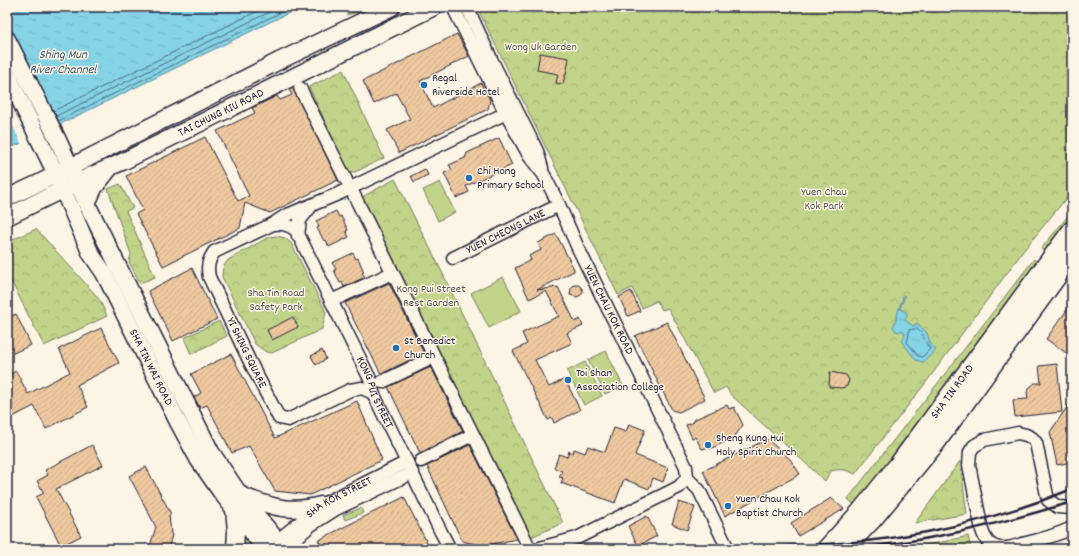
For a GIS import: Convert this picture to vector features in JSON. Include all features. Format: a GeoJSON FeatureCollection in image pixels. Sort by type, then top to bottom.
{"type":"FeatureCollection","features":[{"type":"Feature","properties":{"kind":"highway","name":"SHA TIN ROAD"},"geometry":{"type":"LineString","coordinates":[[836,545],[860,512],[898,465],[1072,230]]}},
{"type":"Feature","properties":{"kind":"highway","name":"SHA TIN ROAD"},"geometry":{"type":"LineString","coordinates":[[836,545],[872,520],[935,444],[1072,256]]}},
{"type":"Feature","properties":{"kind":"highway"},"geometry":{"type":"LineString","coordinates":[[853,549],[872,520]]}},
{"type":"Feature","properties":{"kind":"highway"},"geometry":{"type":"LineString","coordinates":[[822,549],[836,545]]}},
{"type":"Feature","properties":{"kind":"main road","name":"TAI CHUNG KIU ROAD"},"geometry":{"type":"LineString","coordinates":[[7,198],[281,60],[392,7]]}},
{"type":"Feature","properties":{"kind":"main road","name":"TAI CHUNG KIU ROAD"},"geometry":{"type":"LineString","coordinates":[[7,217],[110,168],[434,7]]}},
{"type":"Feature","properties":{"kind":"main road"},"geometry":{"type":"LineString","coordinates":[[7,39],[58,140],[63,171]]}},
{"type":"Feature","properties":{"kind":"main road"},"geometry":{"type":"LineString","coordinates":[[7,74],[44,150],[63,171]]}},
{"type":"Feature","properties":{"kind":"main road"},"geometry":{"type":"LineString","coordinates":[[24,190],[40,170],[44,150]]}},
{"type":"Feature","properties":{"kind":"main road"},"geometry":{"type":"LineString","coordinates":[[87,204],[97,183],[110,168]]}},
{"type":"Feature","properties":{"kind":"main road","name":"SHA TIN WAI ROAD"},"geometry":{"type":"LineString","coordinates":[[63,171],[70,186],[75,218],[91,254],[104,272],[178,422],[198,459],[275,547]]}},
{"type":"Feature","properties":{"kind":"main road","name":"SHA TIN WAI ROAD"},"geometry":{"type":"LineString","coordinates":[[70,186],[87,204],[237,502]]}},
{"type":"Feature","properties":{"kind":"main road"},"geometry":{"type":"LineString","coordinates":[[40,201],[61,207],[75,218]]}},
{"type":"Feature","properties":{"kind":"main road"},"geometry":{"type":"LineString","coordinates":[[235,549],[237,502],[280,508],[308,509],[321,505]]}},
{"type":"Feature","properties":{"kind":"street","name":"YUEN CHAU KOK ROAD"},"geometry":{"type":"LineString","coordinates":[[453,7],[510,110]]}},
{"type":"Feature","properties":{"kind":"street","name":"YUEN CHAU KOK ROAD"},"geometry":{"type":"LineString","coordinates":[[468,7],[492,61],[510,110],[530,157],[544,175],[559,205],[578,248],[686,467],[686,478]]}},
{"type":"Feature","properties":{"kind":"street"},"geometry":{"type":"LineString","coordinates":[[300,88],[346,180]]}},
{"type":"Feature","properties":{"kind":"street"},"geometry":{"type":"LineString","coordinates":[[273,224],[289,214],[342,192],[510,110]]}},
{"type":"Feature","properties":{"kind":"street"},"geometry":{"type":"LineString","coordinates":[[354,195],[472,435],[532,547],[578,538],[679,487],[686,478],[698,490],[728,549]]}},
{"type":"Feature","properties":{"kind":"street"},"geometry":{"type":"LineString","coordinates":[[298,236],[300,220],[312,205]]}},
{"type":"Feature","properties":{"kind":"street","name":"YUEN CHEONG LANE"},"geometry":{"type":"LineString","coordinates":[[453,258],[559,205]]}},
{"type":"Feature","properties":{"kind":"street","name":"KONG PUI STREET"},"geometry":{"type":"LineString","coordinates":[[273,224],[280,223],[288,225],[296,230],[371,381],[373,393],[450,549]]}},
{"type":"Feature","properties":{"kind":"street","name":"YI SHING SQUARE"},"geometry":{"type":"LineString","coordinates":[[273,224],[214,252],[208,263],[208,269],[209,277],[277,415],[283,420],[288,420],[356,388],[362,388],[373,393]]}},
{"type":"Feature","properties":{"kind":"street"},"geometry":{"type":"LineString","coordinates":[[331,302],[392,273]]}},
{"type":"Feature","properties":{"kind":"street"},"geometry":{"type":"LineString","coordinates":[[382,382],[434,357]]}},
{"type":"Feature","properties":{"kind":"street"},"geometry":{"type":"LineString","coordinates":[[1072,508],[1058,507],[1048,500],[1036,443],[1026,434],[1018,433],[984,440],[974,446],[970,452],[968,465],[983,536],[990,544],[1001,548],[1018,546],[1044,539],[1072,528]]}},
{"type":"Feature","properties":{"kind":"street"},"geometry":{"type":"LineString","coordinates":[[421,461],[472,435]]}},
{"type":"Feature","properties":{"kind":"street","name":"SHA KOK STREET"},"geometry":{"type":"LineString","coordinates":[[275,547],[321,505],[410,467]]}},
{"type":"Feature","properties":{"kind":"street","name":"SHA KOK STREET"},"geometry":{"type":"LineString","coordinates":[[275,547],[311,526],[336,509],[410,467]]}},
{"type":"Feature","properties":{"kind":"green space"},"geometry":{"type":"Polygon","coordinates":[[[359,7],[372,7],[360,12],[346,15],[359,7]]]}},
{"type":"Feature","properties":{"kind":"green space","name":"Yuen Chau Kok Park"},"geometry":{"type":"Polygon","coordinates":[[[477,7],[861,7],[869,10],[876,7],[1072,7],[1072,191],[1024,250],[927,381],[855,474],[843,470],[830,471],[825,481],[731,395],[726,387],[714,393],[668,308],[662,310],[657,301],[642,308],[632,288],[618,295],[477,7]]]}},
{"type":"Feature","properties":{"kind":"green space"},"geometry":{"type":"Polygon","coordinates":[[[343,70],[384,158],[355,172],[348,171],[309,87],[343,70]]]}},
{"type":"Feature","properties":{"kind":"green space","name":"Kong Pui Street Rest Garden"},"geometry":{"type":"Polygon","coordinates":[[[395,179],[439,266],[563,523],[529,538],[360,198],[395,179]]]}},
{"type":"Feature","properties":{"kind":"green space"},"geometry":{"type":"Polygon","coordinates":[[[440,182],[455,212],[438,221],[423,190],[440,182]]]}},
{"type":"Feature","properties":{"kind":"green space"},"geometry":{"type":"Polygon","coordinates":[[[120,184],[133,208],[126,211],[155,277],[140,283],[129,262],[131,254],[108,189],[120,184]]]}},
{"type":"Feature","properties":{"kind":"green space"},"geometry":{"type":"Polygon","coordinates":[[[1072,211],[1072,220],[1047,254],[1041,249],[1072,211]]]}},
{"type":"Feature","properties":{"kind":"green space"},"geometry":{"type":"Polygon","coordinates":[[[36,229],[95,294],[107,316],[44,346],[7,273],[7,242],[36,229]]]}},
{"type":"Feature","properties":{"kind":"green space","name":"Sha Tin Road Safety Park"},"geometry":{"type":"Polygon","coordinates":[[[277,236],[285,238],[291,243],[326,312],[322,329],[272,353],[266,352],[255,344],[222,275],[224,266],[228,260],[269,237],[277,236]]]}},
{"type":"Feature","properties":{"kind":"green space"},"geometry":{"type":"Polygon","coordinates":[[[1034,259],[1040,264],[871,487],[853,504],[848,499],[1034,259]]]}},
{"type":"Feature","properties":{"kind":"green space"},"geometry":{"type":"Polygon","coordinates":[[[503,277],[521,311],[489,328],[471,293],[503,277]]]}},
{"type":"Feature","properties":{"kind":"green space"},"geometry":{"type":"Polygon","coordinates":[[[219,321],[227,336],[191,354],[184,338],[219,321]]]}},
{"type":"Feature","properties":{"kind":"green space"},"geometry":{"type":"Polygon","coordinates":[[[606,351],[623,386],[605,394],[588,360],[606,351]]]}},
{"type":"Feature","properties":{"kind":"green space"},"geometry":{"type":"Polygon","coordinates":[[[585,362],[602,396],[584,405],[567,371],[585,362]]]}},
{"type":"Feature","properties":{"kind":"green space"},"geometry":{"type":"Polygon","coordinates":[[[960,461],[967,514],[915,523],[960,461]]]}},
{"type":"Feature","properties":{"kind":"green space"},"geometry":{"type":"Polygon","coordinates":[[[361,508],[363,513],[345,520],[343,515],[361,508]]]}},
{"type":"Feature","properties":{"kind":"green space"},"geometry":{"type":"Polygon","coordinates":[[[240,525],[256,549],[240,549],[240,525]]]}},
{"type":"Feature","properties":{"kind":"green space"},"geometry":{"type":"Polygon","coordinates":[[[968,536],[971,549],[909,549],[907,547],[938,543],[968,536]]]}},
{"type":"Feature","properties":{"kind":"water","name":"Shing Mun River Channel"},"geometry":{"type":"Polygon","coordinates":[[[7,7],[301,7],[7,150],[7,7]]]}},
{"type":"Feature","properties":{"kind":"water"},"geometry":{"type":"Polygon","coordinates":[[[903,295],[905,296],[900,309],[906,312],[907,315],[905,320],[913,326],[917,323],[927,333],[930,343],[936,350],[923,362],[916,360],[902,342],[905,334],[902,330],[899,332],[896,331],[893,327],[903,295]]]}},
{"type":"Feature","properties":{"kind":"pier"},"geometry":{"type":"Polygon","coordinates":[[[7,23],[22,54],[40,83],[60,126],[22,145],[7,114],[7,23]]]}},
{"type":"Feature","properties":{"kind":"building","name":"Regal Riverside Hotel"},"geometry":{"type":"Polygon","coordinates":[[[457,34],[469,56],[420,81],[433,108],[481,83],[490,100],[488,109],[399,153],[387,130],[410,119],[396,93],[374,104],[363,81],[457,34]]]}},
{"type":"Feature","properties":{"kind":"building"},"geometry":{"type":"Polygon","coordinates":[[[540,53],[569,58],[563,84],[556,83],[558,74],[537,70],[540,53]]]}},
{"type":"Feature","properties":{"kind":"building"},"geometry":{"type":"Polygon","coordinates":[[[293,88],[338,180],[270,213],[245,203],[240,228],[163,266],[136,214],[143,210],[126,176],[205,137],[238,201],[249,196],[217,131],[255,113],[252,108],[277,96],[280,100],[292,95],[289,90],[293,88]]]}},
{"type":"Feature","properties":{"kind":"building"},"geometry":{"type":"Polygon","coordinates":[[[499,138],[512,165],[466,186],[469,192],[456,198],[444,173],[452,170],[449,165],[465,158],[467,153],[499,138]]]}},
{"type":"Feature","properties":{"kind":"building"},"geometry":{"type":"Polygon","coordinates":[[[425,169],[428,175],[414,182],[411,176],[425,169]]]}},
{"type":"Feature","properties":{"kind":"building"},"geometry":{"type":"Polygon","coordinates":[[[336,211],[339,217],[341,216],[348,230],[346,231],[349,237],[329,247],[326,240],[324,241],[317,228],[319,227],[316,221],[336,211]]]}},
{"type":"Feature","properties":{"kind":"building"},"geometry":{"type":"Polygon","coordinates":[[[556,234],[574,271],[537,290],[558,287],[575,322],[580,319],[583,326],[567,333],[572,343],[535,360],[549,387],[565,379],[580,410],[554,423],[552,418],[548,420],[513,351],[527,344],[522,333],[559,316],[546,291],[529,299],[515,268],[531,260],[529,256],[541,250],[538,243],[556,234]]]}},
{"type":"Feature","properties":{"kind":"building"},"geometry":{"type":"Polygon","coordinates":[[[353,253],[356,259],[358,258],[364,272],[362,273],[365,277],[344,287],[342,282],[340,283],[338,279],[334,270],[336,269],[332,263],[353,253]]]}},
{"type":"Feature","properties":{"kind":"building"},"geometry":{"type":"Polygon","coordinates":[[[192,268],[217,319],[173,341],[148,291],[192,268]]]}},
{"type":"Feature","properties":{"kind":"building"},"geometry":{"type":"Polygon","coordinates":[[[389,283],[424,353],[381,374],[345,303],[389,283]]]}},
{"type":"Feature","properties":{"kind":"building"},"geometry":{"type":"Polygon","coordinates":[[[574,285],[581,287],[583,291],[581,295],[577,297],[570,295],[571,288],[574,285]]]}},
{"type":"Feature","properties":{"kind":"building"},"geometry":{"type":"Polygon","coordinates":[[[631,291],[640,311],[628,316],[619,297],[631,291]]]}},
{"type":"Feature","properties":{"kind":"building"},"geometry":{"type":"Polygon","coordinates":[[[1072,303],[1072,357],[1046,339],[1072,303]]]}},
{"type":"Feature","properties":{"kind":"building"},"geometry":{"type":"Polygon","coordinates":[[[16,314],[31,345],[7,356],[7,318],[16,314]]]}},
{"type":"Feature","properties":{"kind":"building"},"geometry":{"type":"Polygon","coordinates":[[[293,317],[298,327],[272,340],[267,330],[293,317]]]}},
{"type":"Feature","properties":{"kind":"building"},"geometry":{"type":"Polygon","coordinates":[[[667,322],[705,399],[679,412],[672,410],[635,336],[667,322]]]}},
{"type":"Feature","properties":{"kind":"building"},"geometry":{"type":"Polygon","coordinates":[[[101,328],[119,363],[77,385],[88,407],[46,429],[34,406],[7,420],[7,376],[16,371],[28,394],[70,372],[59,349],[101,328]]]}},
{"type":"Feature","properties":{"kind":"building"},"geometry":{"type":"Polygon","coordinates":[[[322,350],[326,359],[316,365],[311,356],[322,350]]]}},
{"type":"Feature","properties":{"kind":"building"},"geometry":{"type":"Polygon","coordinates":[[[231,354],[275,438],[357,401],[382,460],[310,495],[275,491],[249,446],[232,453],[207,405],[200,408],[194,397],[201,393],[191,374],[231,354]]]}},
{"type":"Feature","properties":{"kind":"building"},"geometry":{"type":"Polygon","coordinates":[[[1057,364],[1062,412],[1015,417],[1013,400],[1028,399],[1027,392],[1030,387],[1035,383],[1041,383],[1039,366],[1057,364]]]}},
{"type":"Feature","properties":{"kind":"building"},"geometry":{"type":"Polygon","coordinates":[[[431,367],[463,431],[420,453],[388,387],[431,367]]]}},
{"type":"Feature","properties":{"kind":"building"},"geometry":{"type":"Polygon","coordinates":[[[830,372],[846,375],[849,380],[847,386],[842,388],[829,387],[830,372]]]}},
{"type":"Feature","properties":{"kind":"building"},"geometry":{"type":"Polygon","coordinates":[[[1072,400],[1072,462],[1057,465],[1050,432],[1072,400]]]}},
{"type":"Feature","properties":{"kind":"building"},"geometry":{"type":"Polygon","coordinates":[[[727,405],[729,409],[734,407],[743,425],[735,436],[727,441],[710,449],[709,447],[702,449],[695,437],[692,438],[686,425],[694,422],[693,420],[727,405]]]}},
{"type":"Feature","properties":{"kind":"building"},"geometry":{"type":"Polygon","coordinates":[[[629,424],[645,430],[635,455],[668,468],[663,482],[653,478],[649,489],[624,479],[615,503],[561,483],[563,478],[559,477],[562,471],[554,468],[559,454],[567,457],[569,451],[573,453],[574,449],[585,453],[588,446],[605,452],[614,428],[626,432],[629,424]]]}},
{"type":"Feature","properties":{"kind":"building"},"geometry":{"type":"Polygon","coordinates":[[[767,439],[790,459],[800,474],[725,516],[703,471],[767,439]]]}},
{"type":"Feature","properties":{"kind":"building"},"geometry":{"type":"Polygon","coordinates":[[[92,445],[103,465],[56,489],[81,536],[61,546],[36,497],[44,493],[37,481],[48,475],[45,470],[92,445]]]}},
{"type":"Feature","properties":{"kind":"building"},"geometry":{"type":"Polygon","coordinates":[[[470,445],[517,539],[482,546],[462,541],[427,466],[470,445]]]}},
{"type":"Feature","properties":{"kind":"building"},"geometry":{"type":"Polygon","coordinates":[[[146,467],[171,514],[169,515],[172,535],[168,549],[149,549],[156,527],[129,476],[146,467]]]}},
{"type":"Feature","properties":{"kind":"building"},"geometry":{"type":"Polygon","coordinates":[[[404,497],[430,549],[315,549],[321,544],[318,541],[328,535],[404,497]]]}},
{"type":"Feature","properties":{"kind":"building"},"geometry":{"type":"Polygon","coordinates":[[[831,498],[844,509],[798,536],[791,523],[831,498]]]}},
{"type":"Feature","properties":{"kind":"building"},"geometry":{"type":"Polygon","coordinates":[[[679,502],[695,507],[687,530],[672,524],[679,502]]]}},
{"type":"Feature","properties":{"kind":"building"},"geometry":{"type":"Polygon","coordinates":[[[647,516],[657,536],[638,546],[628,526],[647,516]]]}},
{"type":"Feature","properties":{"kind":"railway"},"geometry":{"type":"LineString","coordinates":[[715,549],[847,543],[891,538],[937,530],[983,519],[1028,506],[1072,489]]}},
{"type":"Feature","properties":{"kind":"railway"},"geometry":{"type":"LineString","coordinates":[[841,549],[900,543],[929,538],[986,526],[1072,502]]}},
{"type":"Feature","properties":{"kind":"place","name":"Regal Riverside Hotel"},"geometry":{"type":"Point","coordinates":[424,85]}},
{"type":"Feature","properties":{"kind":"place","name":"Chi Hong Primary School"},"geometry":{"type":"Point","coordinates":[469,178]}},
{"type":"Feature","properties":{"kind":"place","name":"St Benedict Church"},"geometry":{"type":"Point","coordinates":[396,348]}},
{"type":"Feature","properties":{"kind":"place","name":"Toi Shan Association College"},"geometry":{"type":"Point","coordinates":[568,380]}},
{"type":"Feature","properties":{"kind":"place","name":"Sheng Kung Hui Holy Spirit Church"},"geometry":{"type":"Point","coordinates":[708,445]}},
{"type":"Feature","properties":{"kind":"place","name":"Yuen Chau Kok Baptist Church"},"geometry":{"type":"Point","coordinates":[728,506]}},
{"type":"Feature","properties":{"kind":"park label","name":"Wong Uk Garden"},"geometry":{"type":"Point","coordinates":[541,47]}}]}
